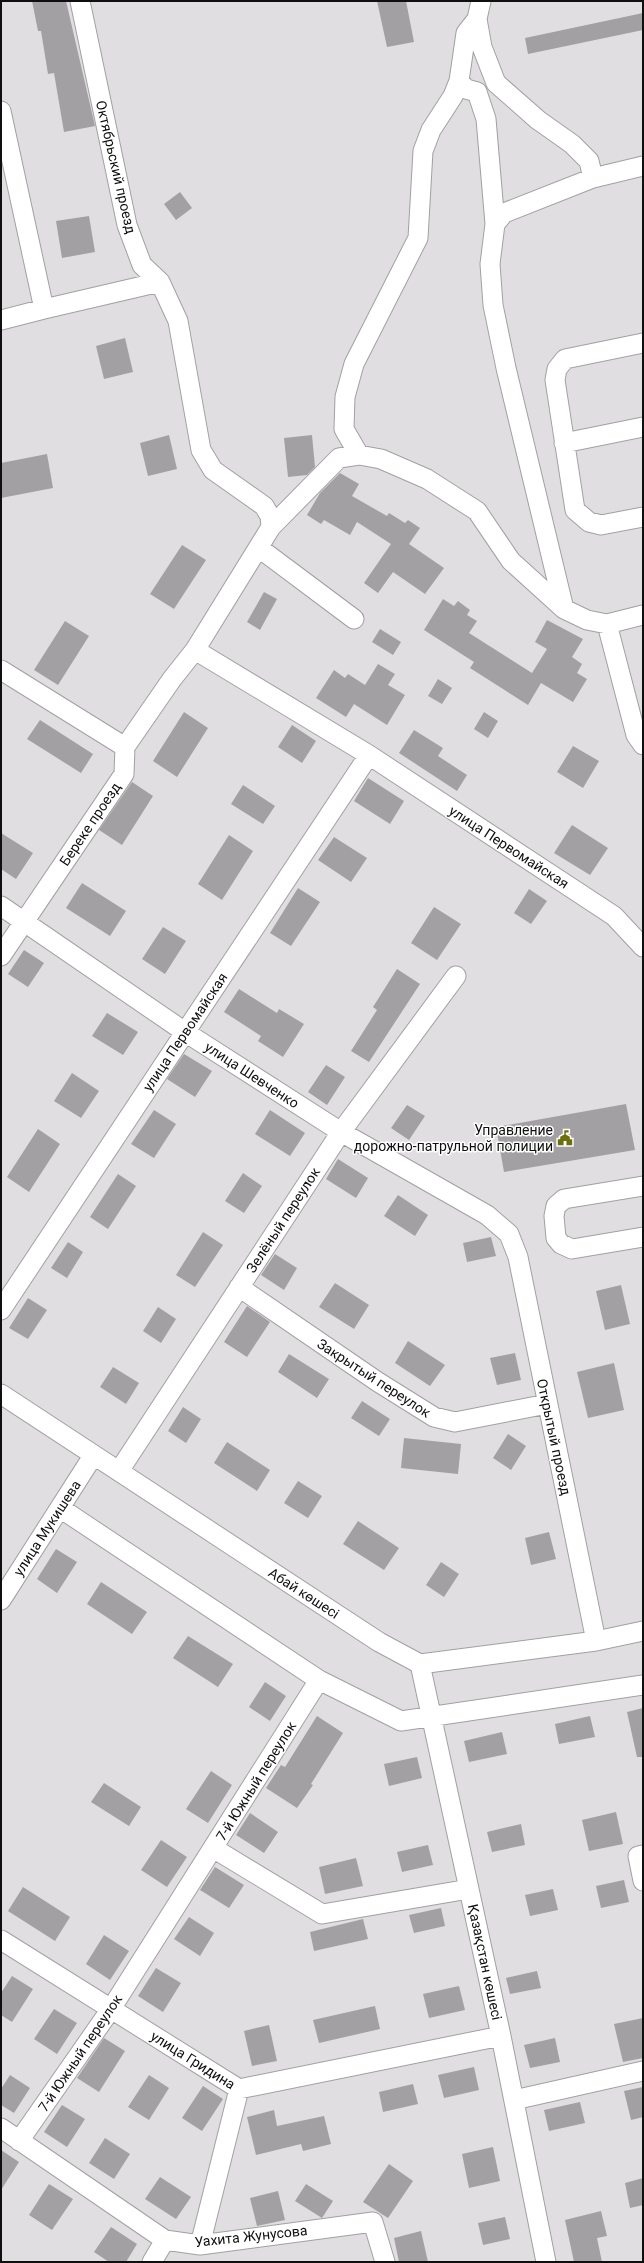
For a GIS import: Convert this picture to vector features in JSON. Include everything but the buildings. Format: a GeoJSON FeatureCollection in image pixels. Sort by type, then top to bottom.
{"type":"FeatureCollection","features":[{"type":"Feature","properties":{"kind":"street","name":"Октябрьский проезд"},"geometry":{"type":"LineString","coordinates":[[80,1],[127,225],[142,265],[160,282],[178,321],[202,450],[213,470],[264,506],[270,516],[271,528]]}},
{"type":"Feature","properties":{"kind":"street"},"geometry":{"type":"LineString","coordinates":[[481,1],[477,20],[482,47],[496,83],[538,120],[572,144],[589,161],[593,178]]}},
{"type":"Feature","properties":{"kind":"street"},"geometry":{"type":"LineString","coordinates":[[359,455],[344,430],[345,397],[354,364],[418,238],[423,151],[431,130],[453,96],[459,82],[466,33],[477,20]]}},
{"type":"Feature","properties":{"kind":"street"},"geometry":{"type":"LineString","coordinates":[[459,82],[466,89],[477,92],[486,90],[496,83]]}},
{"type":"Feature","properties":{"kind":"street"},"geometry":{"type":"LineString","coordinates":[[477,92],[486,119],[495,224],[490,264],[493,305],[506,368],[564,609]]}},
{"type":"Feature","properties":{"kind":"street"},"geometry":{"type":"LineString","coordinates":[[1,111],[6,167],[44,309]]}},
{"type":"Feature","properties":{"kind":"street"},"geometry":{"type":"LineString","coordinates":[[495,224],[504,213],[593,178],[643,166]]}},
{"type":"Feature","properties":{"kind":"street"},"geometry":{"type":"LineString","coordinates":[[1,320],[160,282]]}},
{"type":"Feature","properties":{"kind":"street"},"geometry":{"type":"LineString","coordinates":[[643,342],[565,359],[557,369],[555,380],[576,510],[589,522],[601,525],[643,517]]}},
{"type":"Feature","properties":{"kind":"street"},"geometry":{"type":"LineString","coordinates":[[564,443],[643,427]]}},
{"type":"Feature","properties":{"kind":"street"},"geometry":{"type":"LineString","coordinates":[[1,670],[125,747],[172,679],[195,650],[271,528],[339,458],[359,455],[381,459],[427,479],[477,511],[511,561],[564,609],[587,620],[607,624],[643,616]]}},
{"type":"Feature","properties":{"kind":"street"},"geometry":{"type":"LineString","coordinates":[[259,548],[354,618]]}},
{"type":"Feature","properties":{"kind":"street"},"geometry":{"type":"LineString","coordinates":[[607,624],[636,735],[643,745]]}},
{"type":"Feature","properties":{"kind":"street","name":"улица Первомайская"},"geometry":{"type":"LineString","coordinates":[[195,650],[369,755],[614,916],[643,946]]}},
{"type":"Feature","properties":{"kind":"street","name":"Береке проезд"},"geometry":{"type":"LineString","coordinates":[[1,956],[124,774],[125,747]]}},
{"type":"Feature","properties":{"kind":"street","name":"улица Первомайская"},"geometry":{"type":"LineString","coordinates":[[1,1310],[369,755]]}},
{"type":"Feature","properties":{"kind":"street","name":"улица Шевченко"},"geometry":{"type":"LineString","coordinates":[[1,906],[185,1032],[341,1132],[487,1215],[509,1234]]}},
{"type":"Feature","properties":{"kind":"street","name":"Зелёный переулок"},"geometry":{"type":"LineString","coordinates":[[119,1471],[341,1132],[456,976]]}},
{"type":"Feature","properties":{"kind":"street"},"geometry":{"type":"LineString","coordinates":[[643,1186],[564,1199],[556,1206],[554,1216],[556,1238],[561,1244],[572,1249],[643,1237]]}},
{"type":"Feature","properties":{"kind":"street","name":"Открытый проезд"},"geometry":{"type":"LineString","coordinates":[[509,1234],[518,1257],[596,1641]]}},
{"type":"Feature","properties":{"kind":"street","name":"Закрытый переулок"},"geometry":{"type":"LineString","coordinates":[[239,1288],[378,1382],[434,1416],[455,1422],[547,1404]]}},
{"type":"Feature","properties":{"kind":"street","name":"Абай көшесі"},"geometry":{"type":"LineString","coordinates":[[1,1394],[93,1456],[119,1471],[379,1642],[420,1664]]}},
{"type":"Feature","properties":{"kind":"street","name":"улица Мукишева"},"geometry":{"type":"LineString","coordinates":[[1,1600],[93,1456]]}},
{"type":"Feature","properties":{"kind":"street"},"geometry":{"type":"LineString","coordinates":[[60,1508],[320,1680],[401,1720],[431,1717],[643,1685]]}},
{"type":"Feature","properties":{"kind":"street"},"geometry":{"type":"LineString","coordinates":[[420,1664],[596,1641],[643,1631]]}},
{"type":"Feature","properties":{"kind":"street","name":"Қазақстан көшесі"},"geometry":{"type":"LineString","coordinates":[[420,1664],[501,2036],[514,2100],[542,2261]]}},
{"type":"Feature","properties":{"kind":"street","name":"7-й Южный переулок"},"geometry":{"type":"LineString","coordinates":[[20,2141],[111,2009],[320,1680]]}},
{"type":"Feature","properties":{"kind":"street"},"geometry":{"type":"LineString","coordinates":[[213,1848],[322,1914],[469,1889]]}},
{"type":"Feature","properties":{"kind":"street"},"geometry":{"type":"LineString","coordinates":[[643,1854],[638,1856],[643,1882]]}},
{"type":"Feature","properties":{"kind":"street","name":"улица Гридина"},"geometry":{"type":"LineString","coordinates":[[1,1940],[239,2089],[501,2036]]}},
{"type":"Feature","properties":{"kind":"street"},"geometry":{"type":"LineString","coordinates":[[514,2100],[643,2071]]}},
{"type":"Feature","properties":{"kind":"street"},"geometry":{"type":"LineString","coordinates":[[200,2245],[239,2089]]}},
{"type":"Feature","properties":{"kind":"street","name":"Уахита Жунусова"},"geometry":{"type":"LineString","coordinates":[[1,2128],[166,2240],[200,2245],[373,2222],[385,2262]]}},
{"type":"Feature","properties":{"kind":"street"},"geometry":{"type":"LineString","coordinates":[[152,2262],[166,2240]]}},
{"type":"Feature","properties":{"kind":"place","name":"Управление дорожно-патрульной полиции"},"geometry":{"type":"Point","coordinates":[565,1138]}}]}
